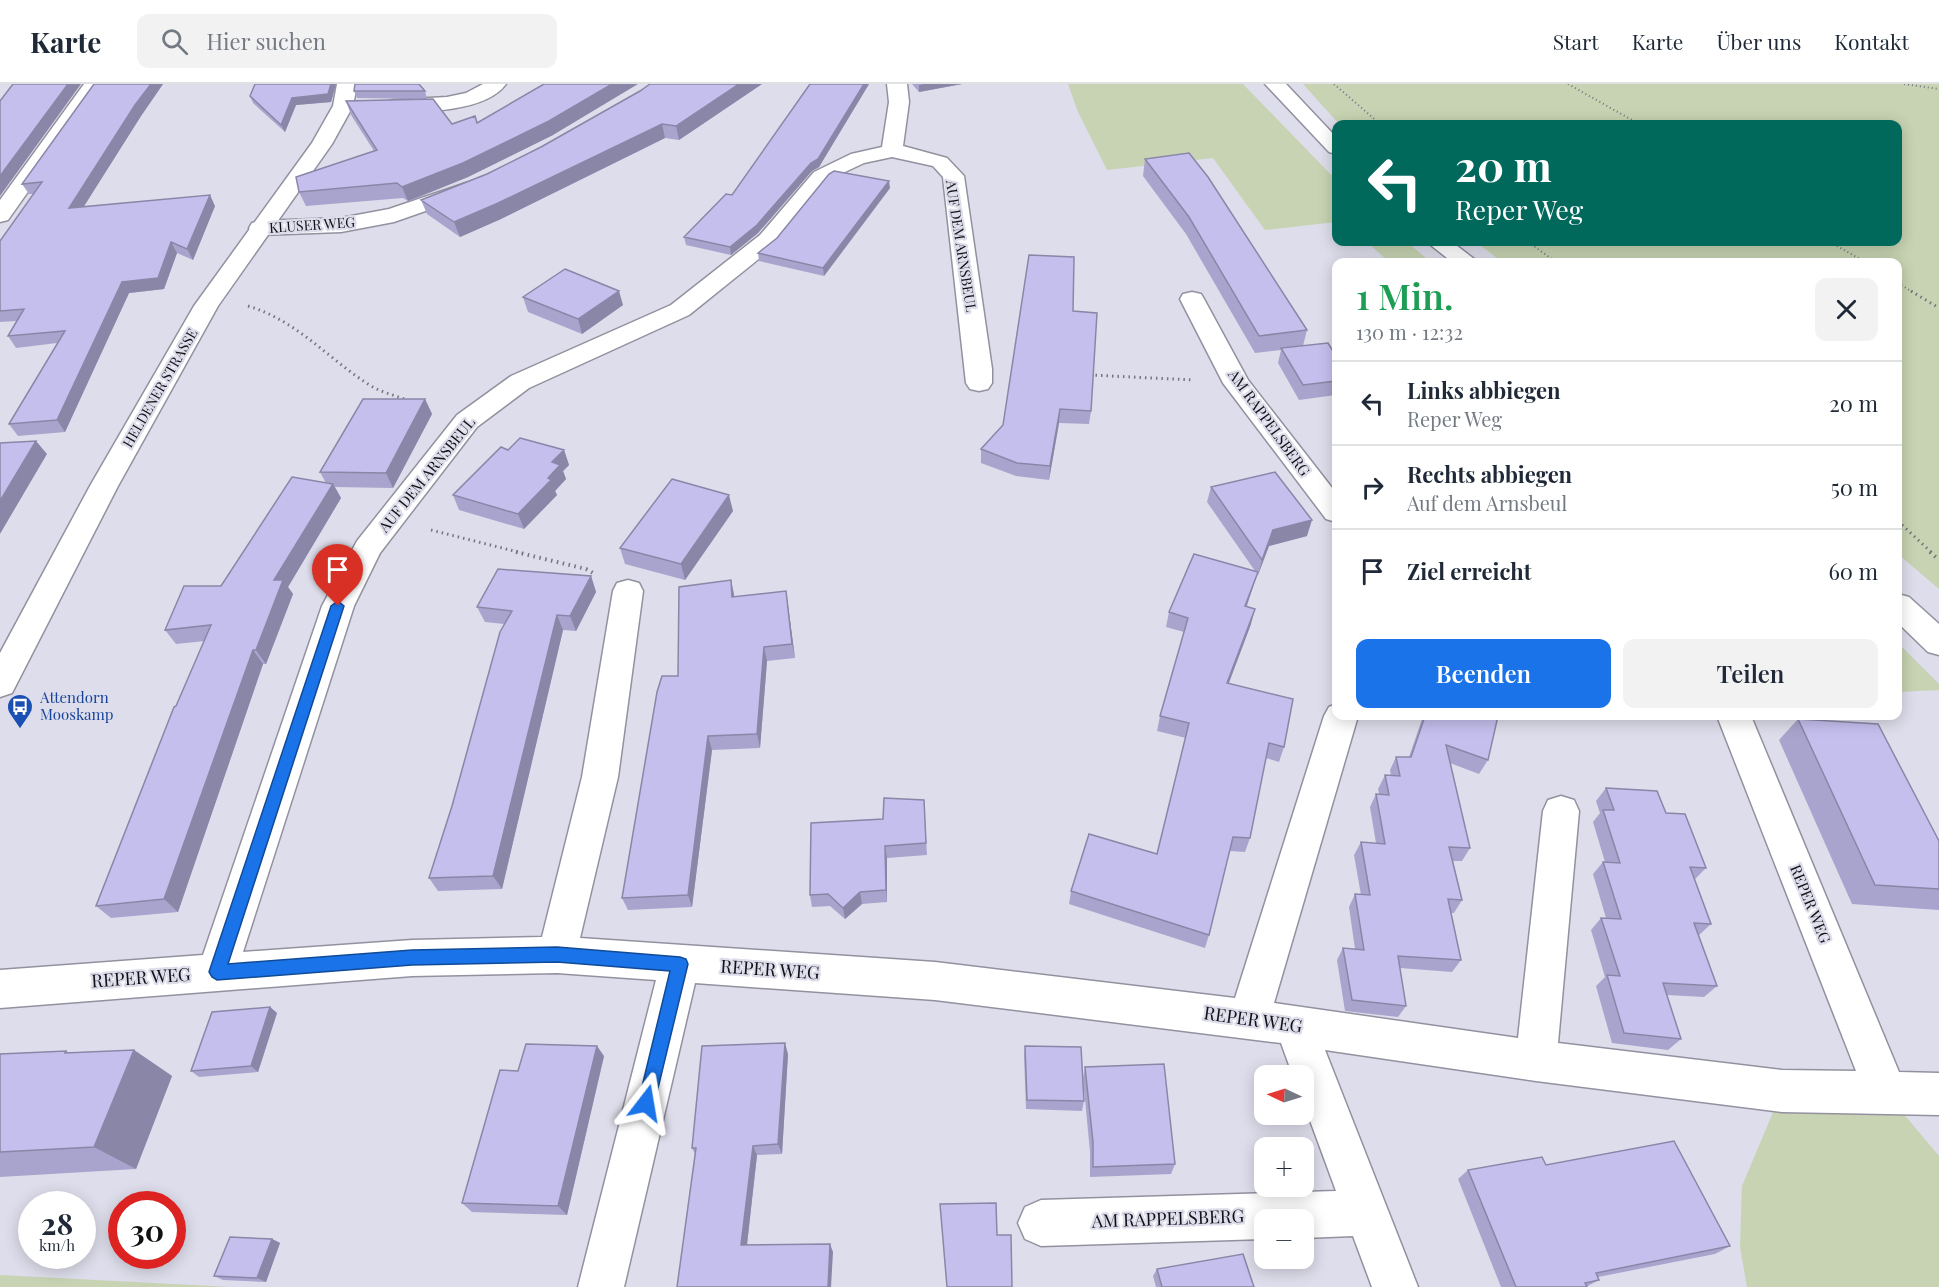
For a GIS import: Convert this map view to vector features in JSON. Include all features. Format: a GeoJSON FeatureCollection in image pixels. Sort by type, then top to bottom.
{"type":"FeatureCollection","features":[{"type":"Feature","properties":{"kind":"street"},"geometry":{"type":"LineString","coordinates":[[0,215],[94,84]]}},
{"type":"Feature","properties":{"kind":"street","name":"HELDENER STRASSE"},"geometry":{"type":"LineString","coordinates":[[0,684],[104,486],[206,306],[260,228],[357,100],[440,104],[463,100],[496,84]]}},
{"type":"Feature","properties":{"kind":"street"},"geometry":{"type":"LineString","coordinates":[[892,151],[899,102],[897,84]]}},
{"type":"Feature","properties":{"kind":"street"},"geometry":{"type":"LineString","coordinates":[[1275,84],[1332,144]]}},
{"type":"Feature","properties":{"kind":"street","name":"AUF DEM ARNSBEUL"},"geometry":{"type":"LineString","coordinates":[[217,972],[338,606],[368,548],[467,421],[520,382],[680,310],[768,240],[821,176],[858,158],[892,151],[914,154],[940,162],[953,176],[979,383]]}},
{"type":"Feature","properties":{"kind":"street","name":"KLUSER WEG"},"geometry":{"type":"LineString","coordinates":[[260,228],[341,225],[394,215],[488,178]]}},
{"type":"Feature","properties":{"kind":"street"},"geometry":{"type":"LineString","coordinates":[[1444,246],[1460,258]]}},
{"type":"Feature","properties":{"kind":"street","name":"AM RAPPELSBERG"},"geometry":{"type":"LineString","coordinates":[[1192,298],[1236,382],[1332,507]]}},
{"type":"Feature","properties":{"kind":"street"},"geometry":{"type":"LineString","coordinates":[[557,955],[600,777],[628,591]]}},
{"type":"Feature","properties":{"kind":"street"},"geometry":{"type":"LineString","coordinates":[[1902,609],[1939,643]]}},
{"type":"Feature","properties":{"kind":"street"},"geometry":{"type":"LineString","coordinates":[[1249,1019],[1340,720]]}},
{"type":"Feature","properties":{"kind":"street","name":"REPER WEG"},"geometry":{"type":"LineString","coordinates":[[1736,720],[1886,1093]]}},
{"type":"Feature","properties":{"kind":"street"},"geometry":{"type":"LineString","coordinates":[[1536,1061],[1561,811]]}},
{"type":"Feature","properties":{"kind":"street","name":"REPER WEG"},"geometry":{"type":"LineString","coordinates":[[0,989],[412,958],[557,955],[935,981],[1249,1019],[1536,1061],[1782,1091],[1939,1094]]}},
{"type":"Feature","properties":{"kind":"street"},"geometry":{"type":"LineString","coordinates":[[601,1287],[680,964]]}},
{"type":"Feature","properties":{"kind":"street"},"geometry":{"type":"LineString","coordinates":[[1295,1026],[1395,1287]]}},
{"type":"Feature","properties":{"kind":"street","name":"AM RAPPELSBERG"},"geometry":{"type":"LineString","coordinates":[[1041,1223],[1367,1213]]}},
{"type":"Feature","properties":{"kind":"path"},"geometry":{"type":"LineString","coordinates":[[1334,84],[1375,120]]}},
{"type":"Feature","properties":{"kind":"path"},"geometry":{"type":"LineString","coordinates":[[1568,84],[1632,120]]}},
{"type":"Feature","properties":{"kind":"path"},"geometry":{"type":"LineString","coordinates":[[1904,84],[1939,90]]}},
{"type":"Feature","properties":{"kind":"path"},"geometry":{"type":"LineString","coordinates":[[1534,246],[1550,258]]}},
{"type":"Feature","properties":{"kind":"path"},"geometry":{"type":"LineString","coordinates":[[1837,246],[1858,258]]}},
{"type":"Feature","properties":{"kind":"path"},"geometry":{"type":"LineString","coordinates":[[1902,285],[1939,308]]}},
{"type":"Feature","properties":{"kind":"path"},"geometry":{"type":"LineString","coordinates":[[206,306],[240,305],[269,310],[303,331],[374,387],[467,421]]}},
{"type":"Feature","properties":{"kind":"path"},"geometry":{"type":"LineString","coordinates":[[1084,375],[1236,382]]}},
{"type":"Feature","properties":{"kind":"path"},"geometry":{"type":"LineString","coordinates":[[390,519],[586,569],[628,591]]}},
{"type":"Feature","properties":{"kind":"path"},"geometry":{"type":"LineString","coordinates":[[1902,525],[1939,560]]}},
{"type":"Feature","properties":{"kind":"green space"},"geometry":{"type":"Polygon","coordinates":[[[1068,84],[1243,84],[1332,176],[1332,222],[1265,230],[1213,158],[1107,170],[1078,112],[1068,84]]]}},
{"type":"Feature","properties":{"kind":"green space"},"geometry":{"type":"Polygon","coordinates":[[[1303,84],[1939,84],[1939,589],[1902,557],[1902,258],[1497,258],[1481,246],[1902,246],[1902,120],[1335,120],[1303,84]]]}},
{"type":"Feature","properties":{"kind":"green space"},"geometry":{"type":"Polygon","coordinates":[[[1371,246],[1412,246],[1426,258],[1385,258],[1371,246]]]}},
{"type":"Feature","properties":{"kind":"green space"},"geometry":{"type":"Polygon","coordinates":[[[1902,647],[1939,684],[1939,690],[1902,692],[1902,647]]]}},
{"type":"Feature","properties":{"kind":"green space"},"geometry":{"type":"Polygon","coordinates":[[[1782,1091],[1886,1093],[1939,1156],[1939,1287],[1747,1287],[1740,1247],[1742,1186],[1782,1091]]]}},
{"type":"Feature","properties":{"kind":"green space"},"geometry":{"type":"Polygon","coordinates":[[[0,1275],[230,1287],[0,1287],[0,1275]]]}},
{"type":"Feature","properties":{"kind":"building"},"geometry":{"type":"Polygon","coordinates":[[[13,84],[68,84],[0,176],[0,101],[13,84]]]}},
{"type":"Feature","properties":{"kind":"building"},"geometry":{"type":"Polygon","coordinates":[[[94,84],[151,84],[69,208],[210,195],[187,249],[171,242],[158,278],[122,282],[57,420],[9,424],[65,331],[8,336],[24,309],[0,311],[0,241],[42,182],[22,184],[94,84]]]}},
{"type":"Feature","properties":{"kind":"building"},"geometry":{"type":"Polygon","coordinates":[[[255,84],[331,84],[328,94],[292,98],[281,125],[250,96],[255,84]]]}},
{"type":"Feature","properties":{"kind":"building"},"geometry":{"type":"Polygon","coordinates":[[[355,84],[419,84],[425,91],[354,91],[355,84]]]}},
{"type":"Feature","properties":{"kind":"building"},"geometry":{"type":"Polygon","coordinates":[[[544,84],[612,84],[549,121],[463,163],[402,187],[397,183],[299,192],[296,177],[377,150],[346,101],[433,99],[452,124],[475,116],[477,123],[544,84]]]}},
{"type":"Feature","properties":{"kind":"building"},"geometry":{"type":"Polygon","coordinates":[[[650,84],[739,84],[676,126],[662,124],[454,222],[421,200],[487,174],[541,147],[650,84]]]}},
{"type":"Feature","properties":{"kind":"building"},"geometry":{"type":"Polygon","coordinates":[[[810,84],[864,84],[818,159],[811,163],[757,225],[730,247],[684,237],[726,194],[732,195],[810,84]]]}},
{"type":"Feature","properties":{"kind":"building"},"geometry":{"type":"Polygon","coordinates":[[[1189,153],[1208,177],[1307,330],[1259,336],[1189,217],[1145,159],[1189,153]]]}},
{"type":"Feature","properties":{"kind":"building"},"geometry":{"type":"Polygon","coordinates":[[[834,171],[889,181],[823,268],[758,253],[777,238],[829,174],[834,171]]]}},
{"type":"Feature","properties":{"kind":"building"},"geometry":{"type":"Polygon","coordinates":[[[1029,255],[1074,257],[1073,311],[1097,313],[1091,411],[1060,409],[1050,466],[1017,463],[981,449],[1003,425],[1029,255]]]}},
{"type":"Feature","properties":{"kind":"building"},"geometry":{"type":"Polygon","coordinates":[[[565,269],[619,291],[578,319],[523,297],[565,269]]]}},
{"type":"Feature","properties":{"kind":"building"},"geometry":{"type":"Polygon","coordinates":[[[1328,343],[1332,350],[1332,381],[1303,385],[1281,348],[1328,343]]]}},
{"type":"Feature","properties":{"kind":"building"},"geometry":{"type":"Polygon","coordinates":[[[363,399],[425,399],[386,473],[320,472],[363,399]]]}},
{"type":"Feature","properties":{"kind":"building"},"geometry":{"type":"Polygon","coordinates":[[[520,438],[564,450],[552,462],[560,465],[548,478],[551,480],[518,514],[453,495],[501,447],[508,450],[520,438]]]}},
{"type":"Feature","properties":{"kind":"building"},"geometry":{"type":"Polygon","coordinates":[[[36,441],[0,501],[0,443],[36,441]]]}},
{"type":"Feature","properties":{"kind":"building"},"geometry":{"type":"Polygon","coordinates":[[[1275,472],[1312,520],[1273,530],[1262,560],[1211,487],[1275,472]]]}},
{"type":"Feature","properties":{"kind":"building"},"geometry":{"type":"Polygon","coordinates":[[[292,477],[333,484],[274,580],[283,580],[256,650],[253,650],[164,899],[96,906],[174,707],[211,625],[165,630],[184,586],[221,586],[292,477]]]}},
{"type":"Feature","properties":{"kind":"building"},"geometry":{"type":"Polygon","coordinates":[[[672,479],[729,495],[681,564],[620,548],[672,479]]]}},
{"type":"Feature","properties":{"kind":"building"},"geometry":{"type":"Polygon","coordinates":[[[1194,554],[1258,572],[1245,606],[1255,609],[1227,683],[1293,699],[1284,747],[1269,743],[1250,838],[1233,837],[1209,935],[1071,891],[1089,834],[1157,854],[1189,723],[1160,716],[1188,618],[1169,612],[1194,554]]]}},
{"type":"Feature","properties":{"kind":"building"},"geometry":{"type":"Polygon","coordinates":[[[498,569],[591,576],[570,616],[557,615],[493,876],[429,878],[452,806],[500,632],[512,611],[477,607],[498,569]]]}},
{"type":"Feature","properties":{"kind":"building"},"geometry":{"type":"Polygon","coordinates":[[[731,580],[732,597],[786,591],[792,644],[764,647],[757,734],[708,736],[688,895],[622,898],[657,692],[662,676],[678,676],[679,587],[731,580]]]}},
{"type":"Feature","properties":{"kind":"building"},"geometry":{"type":"Polygon","coordinates":[[[1424,720],[1497,720],[1488,760],[1446,745],[1470,848],[1449,847],[1462,900],[1448,899],[1461,960],[1398,956],[1406,1006],[1352,1000],[1343,948],[1364,950],[1355,894],[1370,895],[1361,842],[1385,844],[1376,794],[1389,795],[1385,775],[1400,776],[1396,757],[1411,757],[1424,720]]]}},
{"type":"Feature","properties":{"kind":"building"},"geometry":{"type":"Polygon","coordinates":[[[1798,720],[1878,724],[1939,841],[1939,889],[1875,885],[1798,720]]]}},
{"type":"Feature","properties":{"kind":"building"},"geometry":{"type":"Polygon","coordinates":[[[1606,788],[1657,791],[1666,813],[1685,814],[1706,868],[1690,867],[1711,924],[1694,923],[1717,986],[1663,983],[1681,1039],[1624,1033],[1607,975],[1620,976],[1601,918],[1621,919],[1603,862],[1620,863],[1603,810],[1614,810],[1606,788]]]}},
{"type":"Feature","properties":{"kind":"building"},"geometry":{"type":"Polygon","coordinates":[[[884,798],[924,800],[926,843],[885,846],[886,890],[860,892],[843,908],[828,894],[810,895],[811,823],[883,819],[884,798]]]}},
{"type":"Feature","properties":{"kind":"building"},"geometry":{"type":"Polygon","coordinates":[[[270,1007],[251,1066],[191,1071],[212,1012],[270,1007]]]}},
{"type":"Feature","properties":{"kind":"building"},"geometry":{"type":"Polygon","coordinates":[[[785,1043],[778,1144],[753,1146],[741,1245],[830,1244],[828,1287],[677,1287],[696,1148],[692,1148],[702,1046],[785,1043]]]}},
{"type":"Feature","properties":{"kind":"building"},"geometry":{"type":"Polygon","coordinates":[[[526,1044],[597,1046],[558,1206],[462,1203],[500,1070],[518,1071],[526,1044]]]}},
{"type":"Feature","properties":{"kind":"building"},"geometry":{"type":"Polygon","coordinates":[[[1025,1046],[1081,1047],[1084,1101],[1027,1100],[1025,1046]]]}},
{"type":"Feature","properties":{"kind":"building"},"geometry":{"type":"Polygon","coordinates":[[[134,1050],[94,1147],[0,1152],[0,1054],[134,1050]]]}},
{"type":"Feature","properties":{"kind":"building"},"geometry":{"type":"Polygon","coordinates":[[[1164,1064],[1175,1164],[1093,1167],[1093,1142],[1085,1067],[1164,1064]]]}},
{"type":"Feature","properties":{"kind":"building"},"geometry":{"type":"Polygon","coordinates":[[[1674,1141],[1730,1246],[1596,1273],[1599,1280],[1585,1283],[1587,1287],[1516,1287],[1468,1170],[1542,1157],[1546,1165],[1674,1141]]]}},
{"type":"Feature","properties":{"kind":"building"},"geometry":{"type":"Polygon","coordinates":[[[996,1203],[997,1235],[1011,1235],[1012,1287],[947,1287],[940,1204],[996,1203]]]}},
{"type":"Feature","properties":{"kind":"building"},"geometry":{"type":"Polygon","coordinates":[[[230,1237],[272,1239],[257,1278],[214,1276],[230,1237]]]}},
{"type":"Feature","properties":{"kind":"building"},"geometry":{"type":"Polygon","coordinates":[[[1243,1254],[1254,1287],[1162,1287],[1157,1269],[1243,1254]]]}},
{"type":"Feature","properties":{"kind":"place","name":"Attendorn Mooskamp"},"geometry":{"type":"Point","coordinates":[20,730]}},
{"type":"Feature","properties":{"kind":"route"},"geometry":{"type":"LineString","coordinates":[[338,606],[217,972],[412,958],[557,955],[680,964],[646,1103]]}}]}
